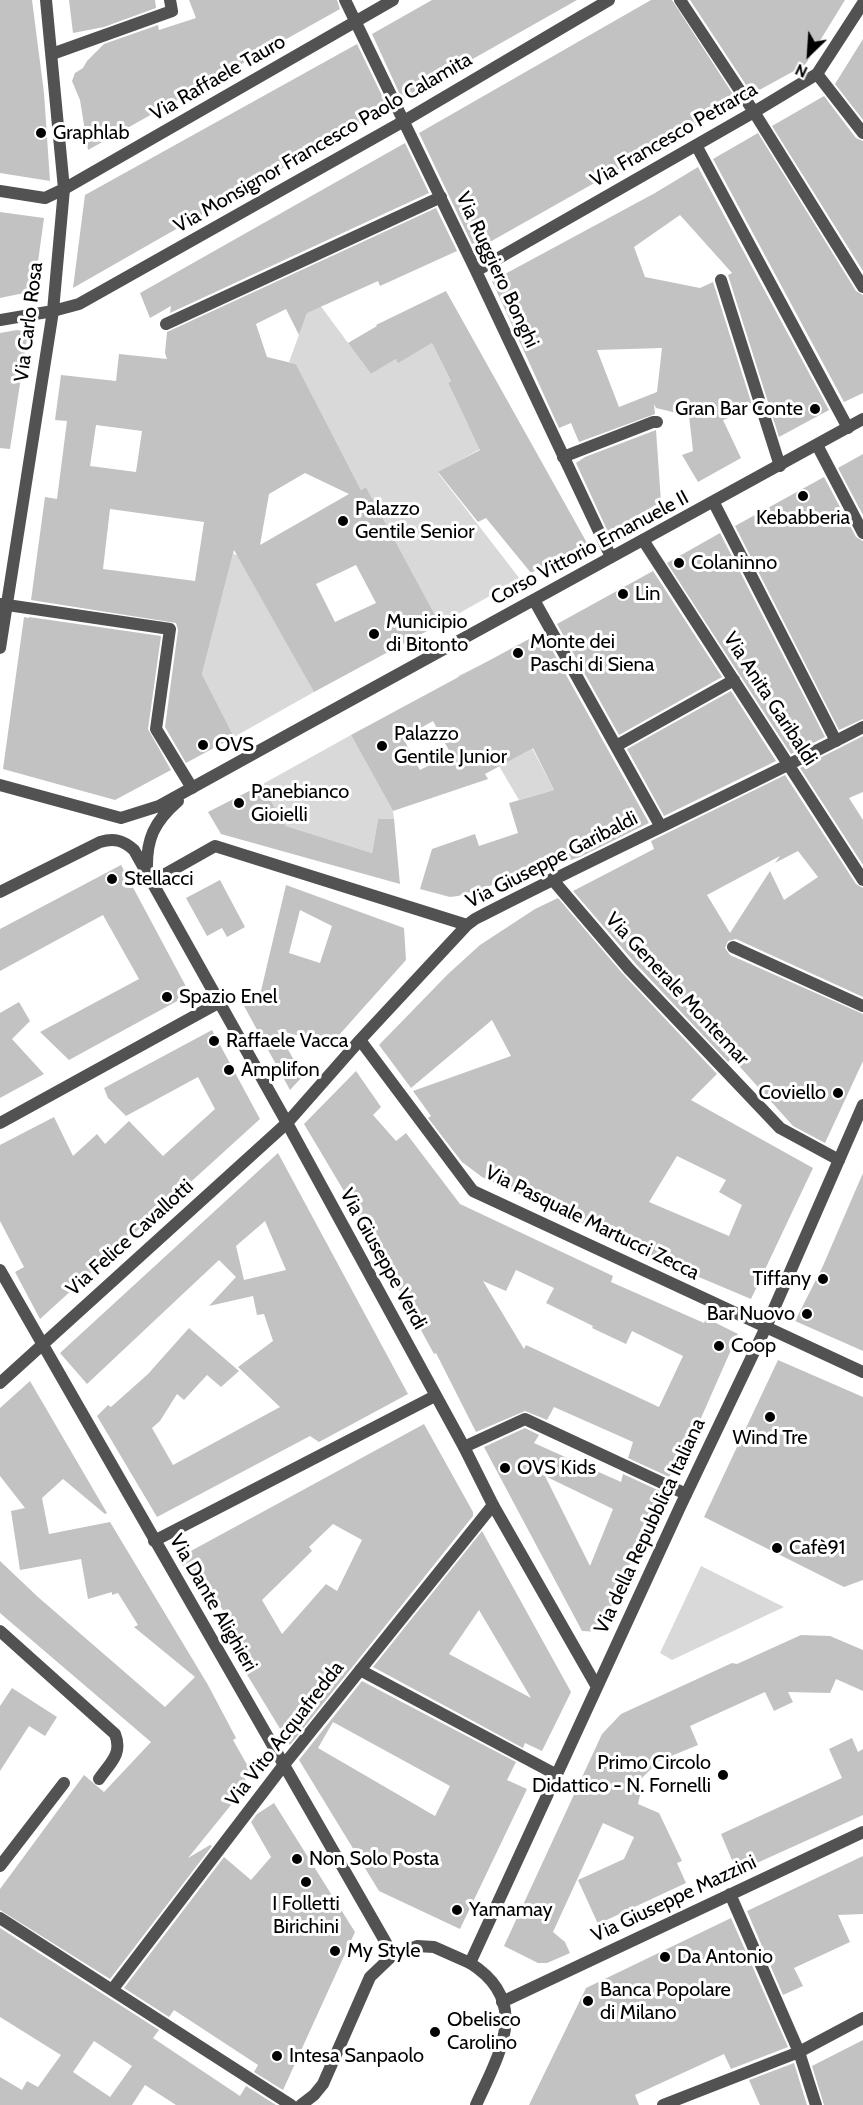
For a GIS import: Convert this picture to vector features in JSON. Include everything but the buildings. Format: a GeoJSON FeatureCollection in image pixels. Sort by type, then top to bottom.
{"type":"FeatureCollection","features":[{"type":"Feature","properties":{"kind":"street","name":"Via Carlo Rosa"},"geometry":{"type":"LineString","coordinates":[[0,648],[3,604],[53,311],[64,189],[46,0]]}},
{"type":"Feature","properties":{"kind":"street"},"geometry":{"type":"LineString","coordinates":[[52,54],[172,10],[170,0]]}},
{"type":"Feature","properties":{"kind":"street","name":"Via Ruggiero Bonghi"},"geometry":{"type":"LineString","coordinates":[[345,0],[611,557]]}},
{"type":"Feature","properties":{"kind":"street","name":"Via Raffaele Tauro"},"geometry":{"type":"LineString","coordinates":[[0,191],[45,198],[64,189],[393,0]]}},
{"type":"Feature","properties":{"kind":"street","name":"Via Monsignor Francesco Paolo Calamita"},"geometry":{"type":"LineString","coordinates":[[0,320],[79,304],[404,121],[609,0]]}},
{"type":"Feature","properties":{"kind":"street"},"geometry":{"type":"LineString","coordinates":[[680,0],[754,112],[863,287]]}},
{"type":"Feature","properties":{"kind":"street","name":"Via Francesco Petrarca"},"geometry":{"type":"LineString","coordinates":[[476,271],[817,74],[863,3]]}},
{"type":"Feature","properties":{"kind":"street"},"geometry":{"type":"LineString","coordinates":[[817,74],[863,133]]}},
{"type":"Feature","properties":{"kind":"street"},"geometry":{"type":"LineString","coordinates":[[696,145],[848,428]]}},
{"type":"Feature","properties":{"kind":"street"},"geometry":{"type":"LineString","coordinates":[[166,324],[441,197]]}},
{"type":"Feature","properties":{"kind":"street"},"geometry":{"type":"LineString","coordinates":[[721,280],[780,465]]}},
{"type":"Feature","properties":{"kind":"street","name":"Corso Vittorio Emanuele II"},"geometry":{"type":"LineString","coordinates":[[0,785],[121,818],[131,817],[159,806],[611,557],[714,503],[863,419]]}},
{"type":"Feature","properties":{"kind":"street"},"geometry":{"type":"LineString","coordinates":[[563,457],[653,422],[657,423]]}},
{"type":"Feature","properties":{"kind":"street"},"geometry":{"type":"LineString","coordinates":[[817,445],[863,533]]}},
{"type":"Feature","properties":{"kind":"street"},"geometry":{"type":"LineString","coordinates":[[714,503],[836,741]]}},
{"type":"Feature","properties":{"kind":"street","name":"Via Anita Garibaldi"},"geometry":{"type":"LineString","coordinates":[[643,540],[863,880]]}},
{"type":"Feature","properties":{"kind":"street"},"geometry":{"type":"LineString","coordinates":[[534,600],[662,827]]}},
{"type":"Feature","properties":{"kind":"street"},"geometry":{"type":"LineString","coordinates":[[3,604],[170,629],[156,729],[192,788],[165,812],[154,827],[149,843],[150,876],[215,846],[466,925]]}},
{"type":"Feature","properties":{"kind":"street"},"geometry":{"type":"LineString","coordinates":[[616,746],[734,680]]}},
{"type":"Feature","properties":{"kind":"street","name":"Via Giuseppe Garibaldi"},"geometry":{"type":"LineString","coordinates":[[287,1123],[466,925],[552,879],[789,766],[863,727]]}},
{"type":"Feature","properties":{"kind":"street","name":"Via Giuseppe Verdi"},"geometry":{"type":"LineString","coordinates":[[0,892],[100,842],[118,840],[134,850],[287,1123],[464,1447],[493,1505],[597,1687]]}},
{"type":"Feature","properties":{"kind":"street","name":"Via Generale Montemar"},"geometry":{"type":"LineString","coordinates":[[552,879],[629,969],[780,1128],[839,1160]]}},
{"type":"Feature","properties":{"kind":"street"},"geometry":{"type":"LineString","coordinates":[[733,947],[863,1006]]}},
{"type":"Feature","properties":{"kind":"street"},"geometry":{"type":"LineString","coordinates":[[0,1123],[220,1002]]}},
{"type":"Feature","properties":{"kind":"street","name":"Via Pasquale Martucci Zecca"},"geometry":{"type":"LineString","coordinates":[[360,1040],[473,1191],[863,1372]]}},
{"type":"Feature","properties":{"kind":"street","name":"Via della Repubblica Italiana"},"geometry":{"type":"LineString","coordinates":[[470,1963],[686,1494],[766,1327],[863,1105]]}},
{"type":"Feature","properties":{"kind":"street","name":"Via Felice Cavallotti"},"geometry":{"type":"LineString","coordinates":[[0,1383],[287,1123]]}},
{"type":"Feature","properties":{"kind":"street","name":"Via Dante Alighieri"},"geometry":{"type":"LineString","coordinates":[[0,1270],[393,1955]]}},
{"type":"Feature","properties":{"kind":"street"},"geometry":{"type":"LineString","coordinates":[[154,1541],[435,1396]]}},
{"type":"Feature","properties":{"kind":"street"},"geometry":{"type":"LineString","coordinates":[[464,1447],[525,1419],[686,1494]]}},
{"type":"Feature","properties":{"kind":"street","name":"Via Vito Acquafredda"},"geometry":{"type":"LineString","coordinates":[[112,1990],[283,1766],[493,1505]]}},
{"type":"Feature","properties":{"kind":"street"},"geometry":{"type":"LineString","coordinates":[[0,1631],[115,1734],[119,1744],[118,1752],[99,1779]]}},
{"type":"Feature","properties":{"kind":"street"},"geometry":{"type":"LineString","coordinates":[[360,1670],[557,1775]]}},
{"type":"Feature","properties":{"kind":"street"},"geometry":{"type":"LineString","coordinates":[[0,1866],[64,1783]]}},
{"type":"Feature","properties":{"kind":"street","name":"Via Giuseppe Mazzini"},"geometry":{"type":"LineString","coordinates":[[502,2002],[863,1832]]}},
{"type":"Feature","properties":{"kind":"street"},"geometry":{"type":"LineString","coordinates":[[730,1894],[799,2052],[816,2105]]}},
{"type":"Feature","properties":{"kind":"street"},"geometry":{"type":"LineString","coordinates":[[0,1918],[291,2105]]}},
{"type":"Feature","properties":{"kind":"street"},"geometry":{"type":"LineString","coordinates":[[302,2105],[323,2084],[370,1977],[393,1955],[417,1946],[434,1947],[470,1963],[488,1976],[496,1987],[502,2002],[506,2033],[476,2105]]}},
{"type":"Feature","properties":{"kind":"street"},"geometry":{"type":"LineString","coordinates":[[663,2105],[799,2052],[863,2018]]}},
{"type":"Feature","properties":{"kind":"shaded area"},"geometry":{"type":"Polygon","coordinates":[[[317,301],[371,374],[396,359],[398,362],[432,343],[451,381],[448,383],[467,423],[482,448],[438,473],[520,579],[440,624],[366,487],[361,490],[296,364],[289,362],[311,302],[317,301]]]}},
{"type":"Feature","properties":{"kind":"shaded area"},"geometry":{"type":"Polygon","coordinates":[[[233,554],[240,556],[314,692],[234,737],[202,674],[233,554]]]}},
{"type":"Feature","properties":{"kind":"shaded area"},"geometry":{"type":"Polygon","coordinates":[[[487,662],[554,790],[519,800],[499,766],[504,763],[458,676],[487,662]]]}},
{"type":"Feature","properties":{"kind":"shaded area"},"geometry":{"type":"Polygon","coordinates":[[[351,735],[393,811],[394,819],[378,819],[372,853],[286,826],[261,785],[351,735]]]}},
{"type":"Feature","properties":{"kind":"shaded area"},"geometry":{"type":"Polygon","coordinates":[[[701,1566],[784,1607],[672,1660],[660,1653],[701,1566]]]}},
{"type":"Feature","properties":{"kind":"place","name":"Graphlab"},"geometry":{"type":"Point","coordinates":[41,133]}},
{"type":"Feature","properties":{"kind":"place","name":"Gran Bar Conte"},"geometry":{"type":"Point","coordinates":[815,409]}},
{"type":"Feature","properties":{"kind":"place","name":"Kebabberia"},"geometry":{"type":"Point","coordinates":[803,496]}},
{"type":"Feature","properties":{"kind":"place","name":"Palazzo Gentile Senior"},"geometry":{"type":"Point","coordinates":[343,521]}},
{"type":"Feature","properties":{"kind":"place","name":"Colaninno"},"geometry":{"type":"Point","coordinates":[679,563]}},
{"type":"Feature","properties":{"kind":"place","name":"Lin"},"geometry":{"type":"Point","coordinates":[623,594]}},
{"type":"Feature","properties":{"kind":"place","name":"Municipio di Bitonto"},"geometry":{"type":"Point","coordinates":[374,634]}},
{"type":"Feature","properties":{"kind":"place","name":"Monte dei Paschi di Siena"},"geometry":{"type":"Point","coordinates":[518,653]}},
{"type":"Feature","properties":{"kind":"place","name":"OVS"},"geometry":{"type":"Point","coordinates":[203,745]}},
{"type":"Feature","properties":{"kind":"place","name":"Palazzo Gentile Junior"},"geometry":{"type":"Point","coordinates":[382,746]}},
{"type":"Feature","properties":{"kind":"place","name":"Panebianco Gioielli"},"geometry":{"type":"Point","coordinates":[239,803]}},
{"type":"Feature","properties":{"kind":"place","name":"Stellacci"},"geometry":{"type":"Point","coordinates":[112,879]}},
{"type":"Feature","properties":{"kind":"place","name":"Spazio Enel"},"geometry":{"type":"Point","coordinates":[167,997]}},
{"type":"Feature","properties":{"kind":"place","name":"Raffaele Vacca"},"geometry":{"type":"Point","coordinates":[214,1041]}},
{"type":"Feature","properties":{"kind":"place","name":"Amplifon"},"geometry":{"type":"Point","coordinates":[229,1070]}},
{"type":"Feature","properties":{"kind":"place","name":"Coviello"},"geometry":{"type":"Point","coordinates":[838,1093]}},
{"type":"Feature","properties":{"kind":"place","name":"Tiffany"},"geometry":{"type":"Point","coordinates":[823,1279]}},
{"type":"Feature","properties":{"kind":"place","name":"Bar Nuovo"},"geometry":{"type":"Point","coordinates":[807,1314]}},
{"type":"Feature","properties":{"kind":"place","name":"Coop"},"geometry":{"type":"Point","coordinates":[719,1346]}},
{"type":"Feature","properties":{"kind":"place","name":"Wind Tre"},"geometry":{"type":"Point","coordinates":[770,1417]}},
{"type":"Feature","properties":{"kind":"place","name":"OVS Kids"},"geometry":{"type":"Point","coordinates":[505,1468]}},
{"type":"Feature","properties":{"kind":"place","name":"Cafè91"},"geometry":{"type":"Point","coordinates":[777,1548]}},
{"type":"Feature","properties":{"kind":"place","name":"Primo Circolo Didattico - N. Fornelli"},"geometry":{"type":"Point","coordinates":[723,1775]}},
{"type":"Feature","properties":{"kind":"place","name":"Non Solo Posta"},"geometry":{"type":"Point","coordinates":[297,1859]}},
{"type":"Feature","properties":{"kind":"place","name":"I Folletti Birichini"},"geometry":{"type":"Point","coordinates":[306,1882]}},
{"type":"Feature","properties":{"kind":"place","name":"Yamamay"},"geometry":{"type":"Point","coordinates":[457,1910]}},
{"type":"Feature","properties":{"kind":"place","name":"My Style"},"geometry":{"type":"Point","coordinates":[335,1951]}},
{"type":"Feature","properties":{"kind":"place","name":"Da Antonio"},"geometry":{"type":"Point","coordinates":[665,1957]}},
{"type":"Feature","properties":{"kind":"place","name":"Banca Popolare di Milano"},"geometry":{"type":"Point","coordinates":[588,2001]}},
{"type":"Feature","properties":{"kind":"place","name":"Obelisco Carolino"},"geometry":{"type":"Point","coordinates":[435,2032]}},
{"type":"Feature","properties":{"kind":"place","name":"Intesa Sanpaolo"},"geometry":{"type":"Point","coordinates":[277,2056]}}]}
